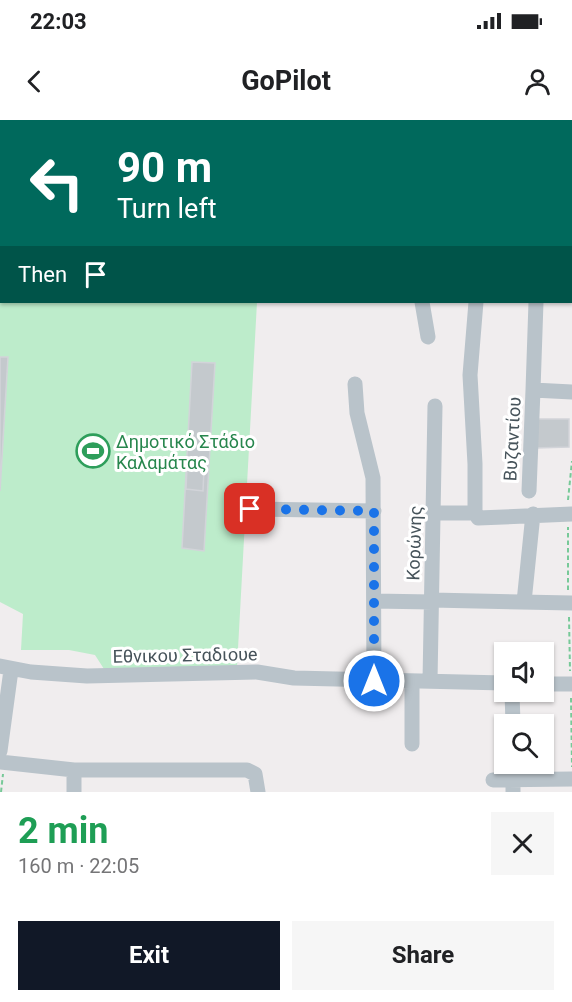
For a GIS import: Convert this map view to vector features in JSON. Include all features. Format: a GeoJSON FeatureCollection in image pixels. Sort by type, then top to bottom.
{"type":"FeatureCollection","features":[{"type":"Feature","properties":{"kind":"street"},"geometry":{"type":"LineString","coordinates":[[538,120],[552,120]]}},
{"type":"Feature","properties":{"kind":"street"},"geometry":{"type":"LineString","coordinates":[[422,303],[428,337]]}},
{"type":"Feature","properties":{"kind":"street"},"geometry":{"type":"LineString","coordinates":[[476,303],[470,375],[475,513],[478,518],[527,518],[533,514],[570,514]]}},
{"type":"Feature","properties":{"kind":"street"},"geometry":{"type":"LineString","coordinates":[[533,390],[536,303]]}},
{"type":"Feature","properties":{"kind":"street"},"geometry":{"type":"LineString","coordinates":[[355,384],[357,413],[373,478],[374,681]]}},
{"type":"Feature","properties":{"kind":"street","name":"Βυζαντίου"},"geometry":{"type":"LineString","coordinates":[[529,491],[533,390],[572,392]]}},
{"type":"Feature","properties":{"kind":"street","name":"Κορώνης"},"geometry":{"type":"LineString","coordinates":[[430,681],[435,513],[435,406]]}},
{"type":"Feature","properties":{"kind":"street"},"geometry":{"type":"LineString","coordinates":[[250,509],[374,511]]}},
{"type":"Feature","properties":{"kind":"street"},"geometry":{"type":"LineString","coordinates":[[435,513],[475,513]]}},
{"type":"Feature","properties":{"kind":"street"},"geometry":{"type":"LineString","coordinates":[[524,602],[533,514]]}},
{"type":"Feature","properties":{"kind":"street"},"geometry":{"type":"LineString","coordinates":[[374,601],[570,603]]}},
{"type":"Feature","properties":{"kind":"street"},"geometry":{"type":"LineString","coordinates":[[0,751],[5,668]]}},
{"type":"Feature","properties":{"kind":"street","name":"Εθνικου Σταδιουe"},"geometry":{"type":"LineString","coordinates":[[5,668],[87,676],[257,672],[294,678],[494,683]]}},
{"type":"Feature","properties":{"kind":"street"},"geometry":{"type":"LineString","coordinates":[[412,681],[412,744]]}},
{"type":"Feature","properties":{"kind":"street"},"geometry":{"type":"LineString","coordinates":[[554,684],[571,684]]}},
{"type":"Feature","properties":{"kind":"street"},"geometry":{"type":"LineString","coordinates":[[2,766],[74,770],[247,770],[257,777],[258,792]]}},
{"type":"Feature","properties":{"kind":"street"},"geometry":{"type":"LineString","coordinates":[[74,770],[74,792]]}},
{"type":"Feature","properties":{"kind":"street"},"geometry":{"type":"LineString","coordinates":[[493,780],[513,786],[572,779]]}},
{"type":"Feature","properties":{"kind":"path"},"geometry":{"type":"LineString","coordinates":[[572,462],[570,514],[572,779]]}},
{"type":"Feature","properties":{"kind":"path"},"geometry":{"type":"LineString","coordinates":[[1,792],[2,766]]}},
{"type":"Feature","properties":{"kind":"green space","name":"Δημοτικό Στάδιο Καλαμάτας"},"geometry":{"type":"Polygon","coordinates":[[[0,303],[257,303],[237,667],[104,669],[95,655],[69,650],[21,650],[23,614],[0,602],[0,303]]]}},
{"type":"Feature","properties":{"kind":"building"},"geometry":{"type":"Polygon","coordinates":[[[0,357],[8,357],[0,491],[0,357]]]}},
{"type":"Feature","properties":{"kind":"building"},"geometry":{"type":"Polygon","coordinates":[[[192,362],[215,363],[204,551],[182,548],[192,362]]]}},
{"type":"Feature","properties":{"kind":"building"},"geometry":{"type":"Polygon","coordinates":[[[535,419],[569,419],[569,447],[536,448],[535,419]]]}},
{"type":"Feature","properties":{"kind":"building"},"geometry":{"type":"Polygon","coordinates":[[[187,467],[204,468],[203,491],[186,489],[187,467]]]}},
{"type":"Feature","properties":{"kind":"place","name":"Δημοτικό Στάδιο Καλαμάτας"},"geometry":{"type":"Point","coordinates":[93,451]}},
{"type":"Feature","properties":{"kind":"route"},"geometry":{"type":"LineString","coordinates":[[250,509],[374,511],[374,681]]}}]}
